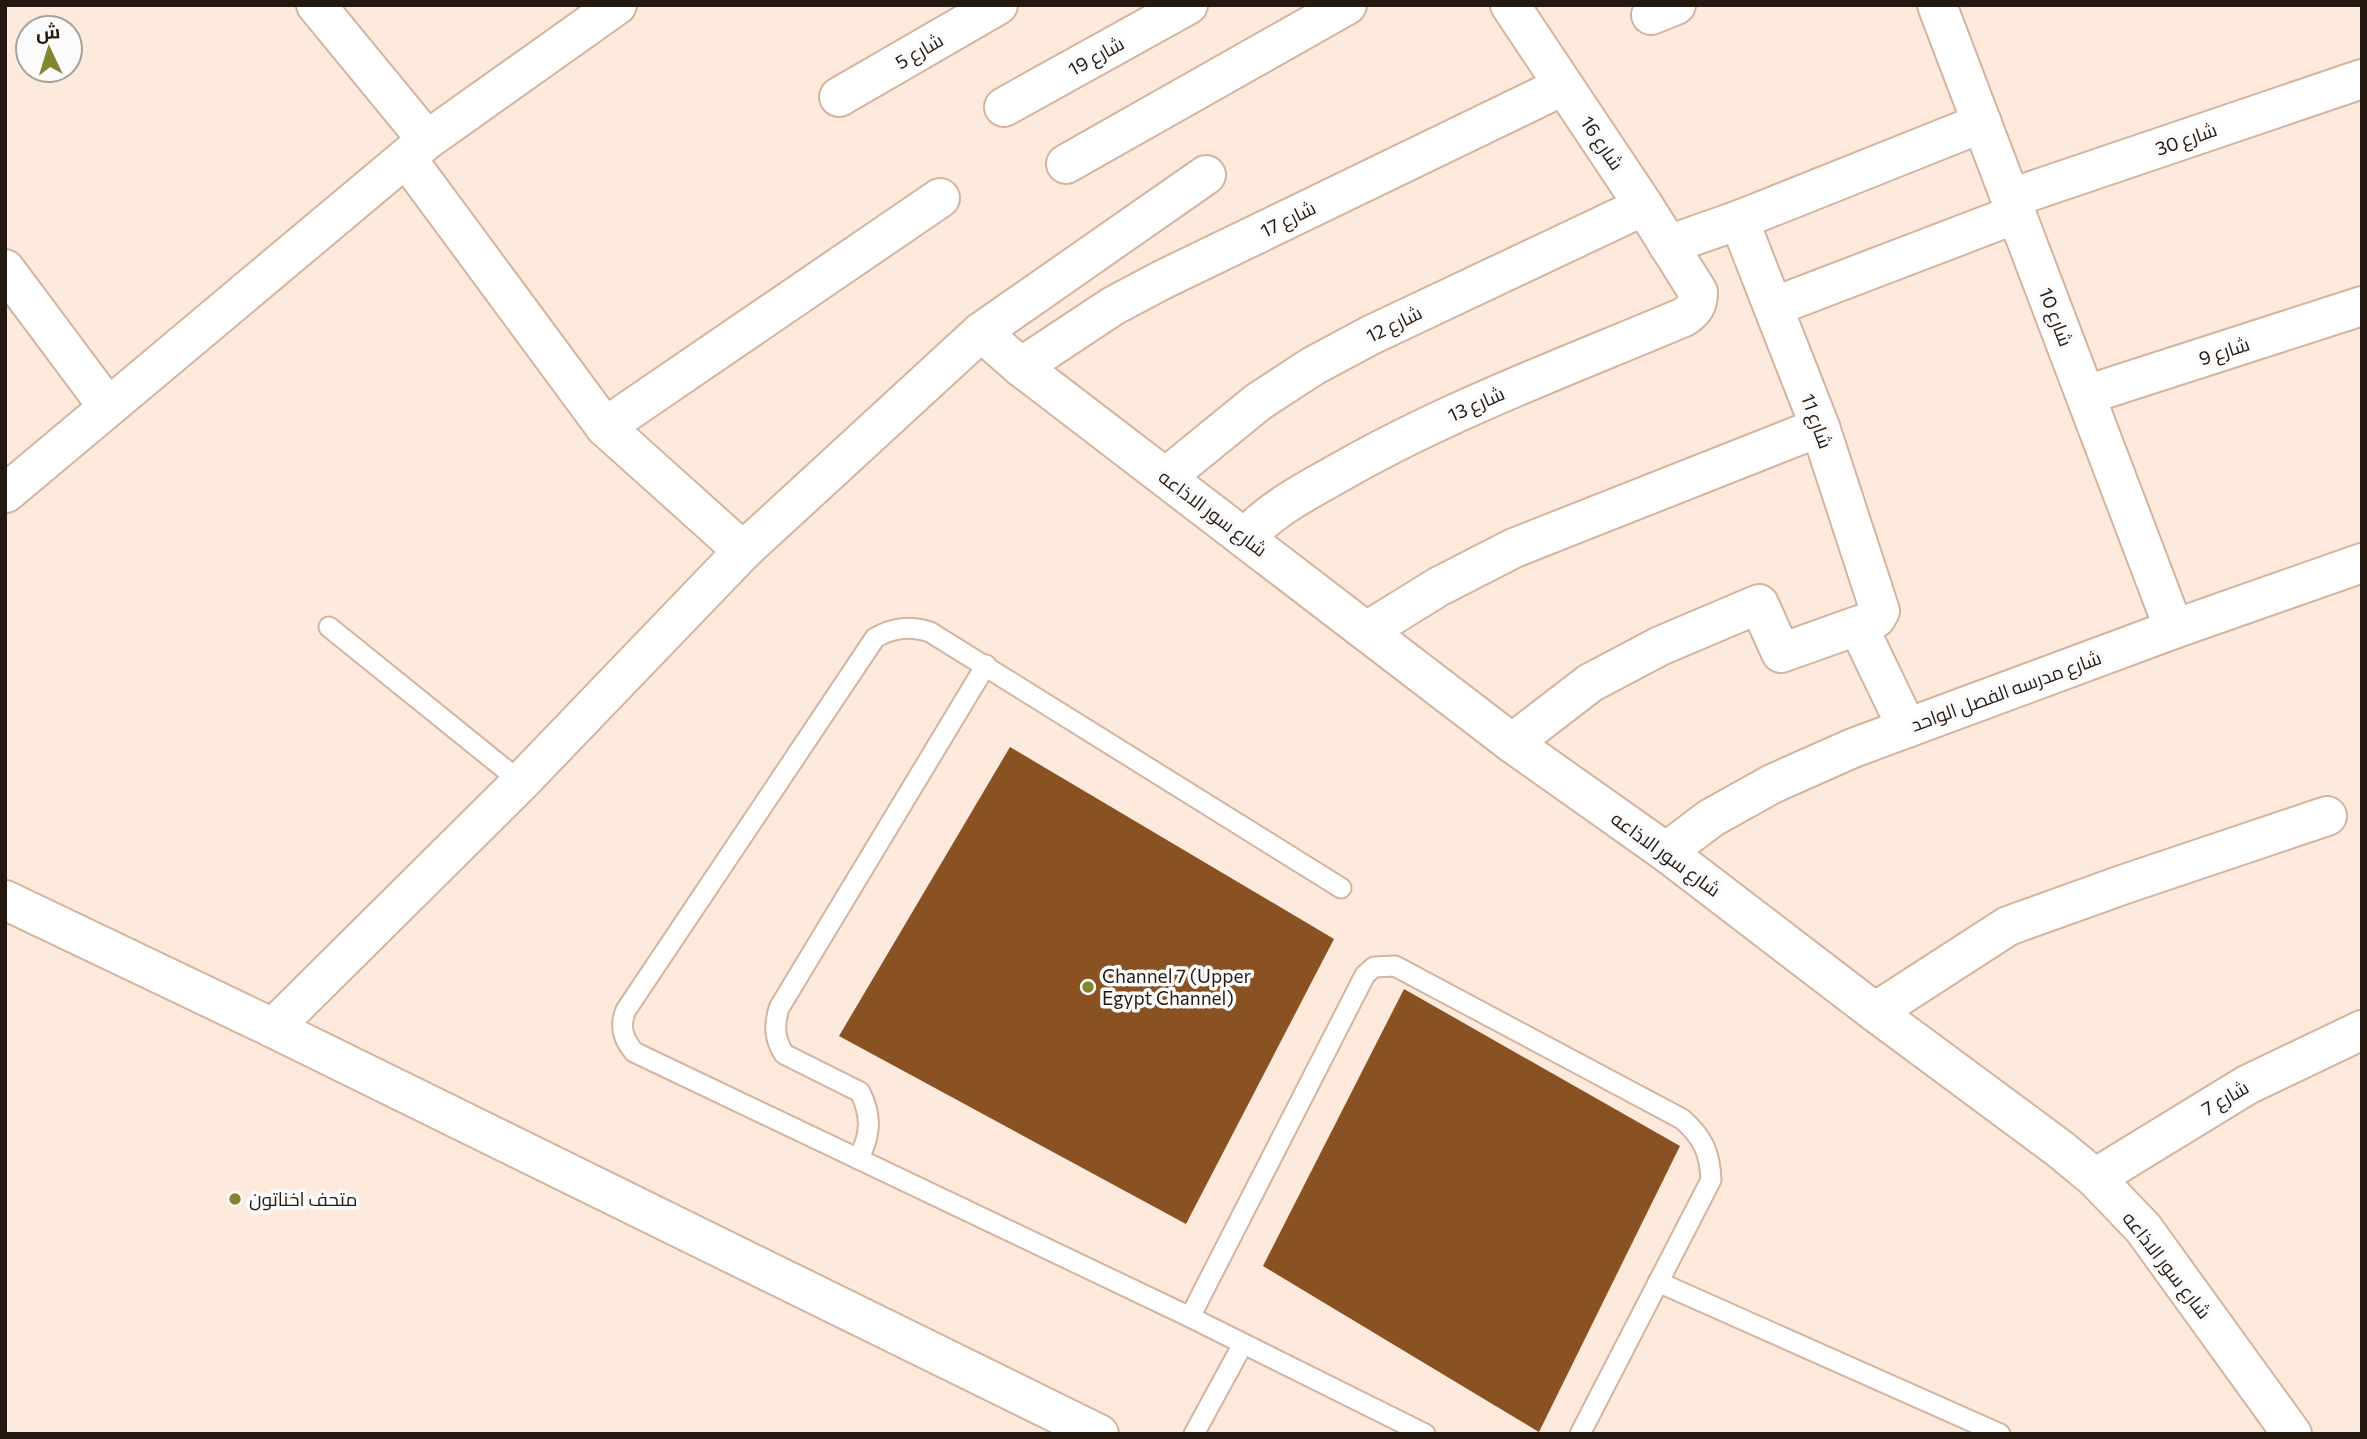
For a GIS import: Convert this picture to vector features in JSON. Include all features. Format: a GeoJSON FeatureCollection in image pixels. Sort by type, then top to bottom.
{"type":"FeatureCollection","features":[{"type":"Feature","properties":{"kind":"street"},"geometry":{"type":"LineString","coordinates":[[316,5],[605,427],[743,551]]}},
{"type":"Feature","properties":{"kind":"street"},"geometry":{"type":"LineString","coordinates":[[6,493],[417,149],[617,5]]}},
{"type":"Feature","properties":{"kind":"street","name":"شارع 5"},"geometry":{"type":"LineString","coordinates":[[839,97],[998,5]]}},
{"type":"Feature","properties":{"kind":"street","name":"شارع 19"},"geometry":{"type":"LineString","coordinates":[[1004,107],[1188,5]]}},
{"type":"Feature","properties":{"kind":"street"},"geometry":{"type":"LineString","coordinates":[[1066,164],[1347,5]]}},
{"type":"Feature","properties":{"kind":"street","name":"شارع 16"},"geometry":{"type":"LineString","coordinates":[[1510,5],[1644,206],[1691,282]]}},
{"type":"Feature","properties":{"kind":"street","name":"شارع 10"},"geometry":{"type":"LineString","coordinates":[[1944,7],[1982,123],[2174,629]]}},
{"type":"Feature","properties":{"kind":"street","name":"شارع 30"},"geometry":{"type":"LineString","coordinates":[[1773,307],[2014,206],[2362,79]]}},
{"type":"Feature","properties":{"kind":"street","name":"شارع 17"},"geometry":{"type":"LineString","coordinates":[[1021,367],[1113,306],[1162,280],[1563,86]]}},
{"type":"Feature","properties":{"kind":"street"},"geometry":{"type":"LineString","coordinates":[[1668,246],[1982,123]]}},
{"type":"Feature","properties":{"kind":"street"},"geometry":{"type":"LineString","coordinates":[[273,1028],[521,782],[743,551],[981,332],[1206,175]]}},
{"type":"Feature","properties":{"kind":"street"},"geometry":{"type":"LineString","coordinates":[[605,427],[940,198]]}},
{"type":"Feature","properties":{"kind":"street","name":"شارع 12"},"geometry":{"type":"LineString","coordinates":[[1166,477],[1258,402],[1313,366],[1371,335],[1644,206]]}},
{"type":"Feature","properties":{"kind":"street","name":"شارع 11"},"geometry":{"type":"LineString","coordinates":[[1739,220],[1820,427],[1879,604],[1880,611],[1876,618],[1864,624]]}},
{"type":"Feature","properties":{"kind":"street"},"geometry":{"type":"LineString","coordinates":[[5,269],[108,407]]}},
{"type":"Feature","properties":{"kind":"street","name":"شارع 13"},"geometry":{"type":"LineString","coordinates":[[1245,538],[1281,506],[1407,435],[1490,397],[1693,312],[1698,302],[1698,292],[1691,282]]}},
{"type":"Feature","properties":{"kind":"street","name":"شارع 9"},"geometry":{"type":"LineString","coordinates":[[2086,395],[2362,306]]}},
{"type":"Feature","properties":{"kind":"street","name":"شارع سور الاذاعه"},"geometry":{"type":"LineString","coordinates":[[981,332],[1021,367],[1512,743],[1666,852],[2095,1178],[2143,1228],[2292,1434]]}},
{"type":"Feature","properties":{"kind":"street"},"geometry":{"type":"LineString","coordinates":[[1367,631],[1438,587],[1514,548],[1820,427]]}},
{"type":"Feature","properties":{"kind":"street","name":"شارع مدرسه الفصل الواحد"},"geometry":{"type":"LineString","coordinates":[[1666,852],[1711,818],[1772,784],[1853,748],[2174,629],[2362,563]]}},
{"type":"Feature","properties":{"kind":"street"},"geometry":{"type":"LineString","coordinates":[[1512,743],[1590,683],[1660,646],[1759,604],[1781,653],[1864,624],[1907,728]]}},
{"type":"Feature","properties":{"kind":"street"},"geometry":{"type":"LineString","coordinates":[[1875,1012],[2008,926],[2327,816]]}},
{"type":"Feature","properties":{"kind":"street"},"geometry":{"type":"LineString","coordinates":[[5,900],[273,1028],[1099,1434]]}},
{"type":"Feature","properties":{"kind":"street","name":"شارع 7"},"geometry":{"type":"LineString","coordinates":[[2095,1178],[2247,1085],[2362,1030]]}},
{"type":"Feature","properties":{"kind":"lane"},"geometry":{"type":"LineString","coordinates":[[329,627],[521,782]]}},
{"type":"Feature","properties":{"kind":"lane"},"geometry":{"type":"LineString","coordinates":[[1341,888],[930,632],[919,628],[896,629],[876,638],[623,1017],[623,1035],[635,1052],[1191,1317],[1425,1434]]}},
{"type":"Feature","properties":{"kind":"lane"},"geometry":{"type":"LineString","coordinates":[[858,1159],[865,1146],[870,1119],[860,1092],[784,1054],[775,1032],[779,1008],[986,665]]}},
{"type":"Feature","properties":{"kind":"lane"},"geometry":{"type":"LineString","coordinates":[[1191,1317],[1365,975],[1374,967],[1395,966],[1682,1119],[1695,1130],[1705,1145],[1711,1180],[1580,1434]]}},
{"type":"Feature","properties":{"kind":"lane"},"geometry":{"type":"LineString","coordinates":[[1658,1282],[2000,1434]]}},
{"type":"Feature","properties":{"kind":"lane"},"geometry":{"type":"LineString","coordinates":[[1194,1434],[1243,1344]]}},
{"type":"Feature","properties":{"kind":"building","name":"Channel 7 (Upper Egypt Channel)"},"geometry":{"type":"Polygon","coordinates":[[[1010,747],[1334,939],[1186,1224],[839,1036],[1010,747]]]}},
{"type":"Feature","properties":{"kind":"building"},"geometry":{"type":"Polygon","coordinates":[[[1404,989],[1680,1146],[1539,1432],[1263,1266],[1404,989]]]}},
{"type":"Feature","properties":{"kind":"place","name":"Channel 7 (Upper Egypt Channel)"},"geometry":{"type":"Point","coordinates":[1088,987]}},
{"type":"Feature","properties":{"kind":"place","name":"متحف اخناتون"},"geometry":{"type":"Point","coordinates":[235,1199]}}]}
